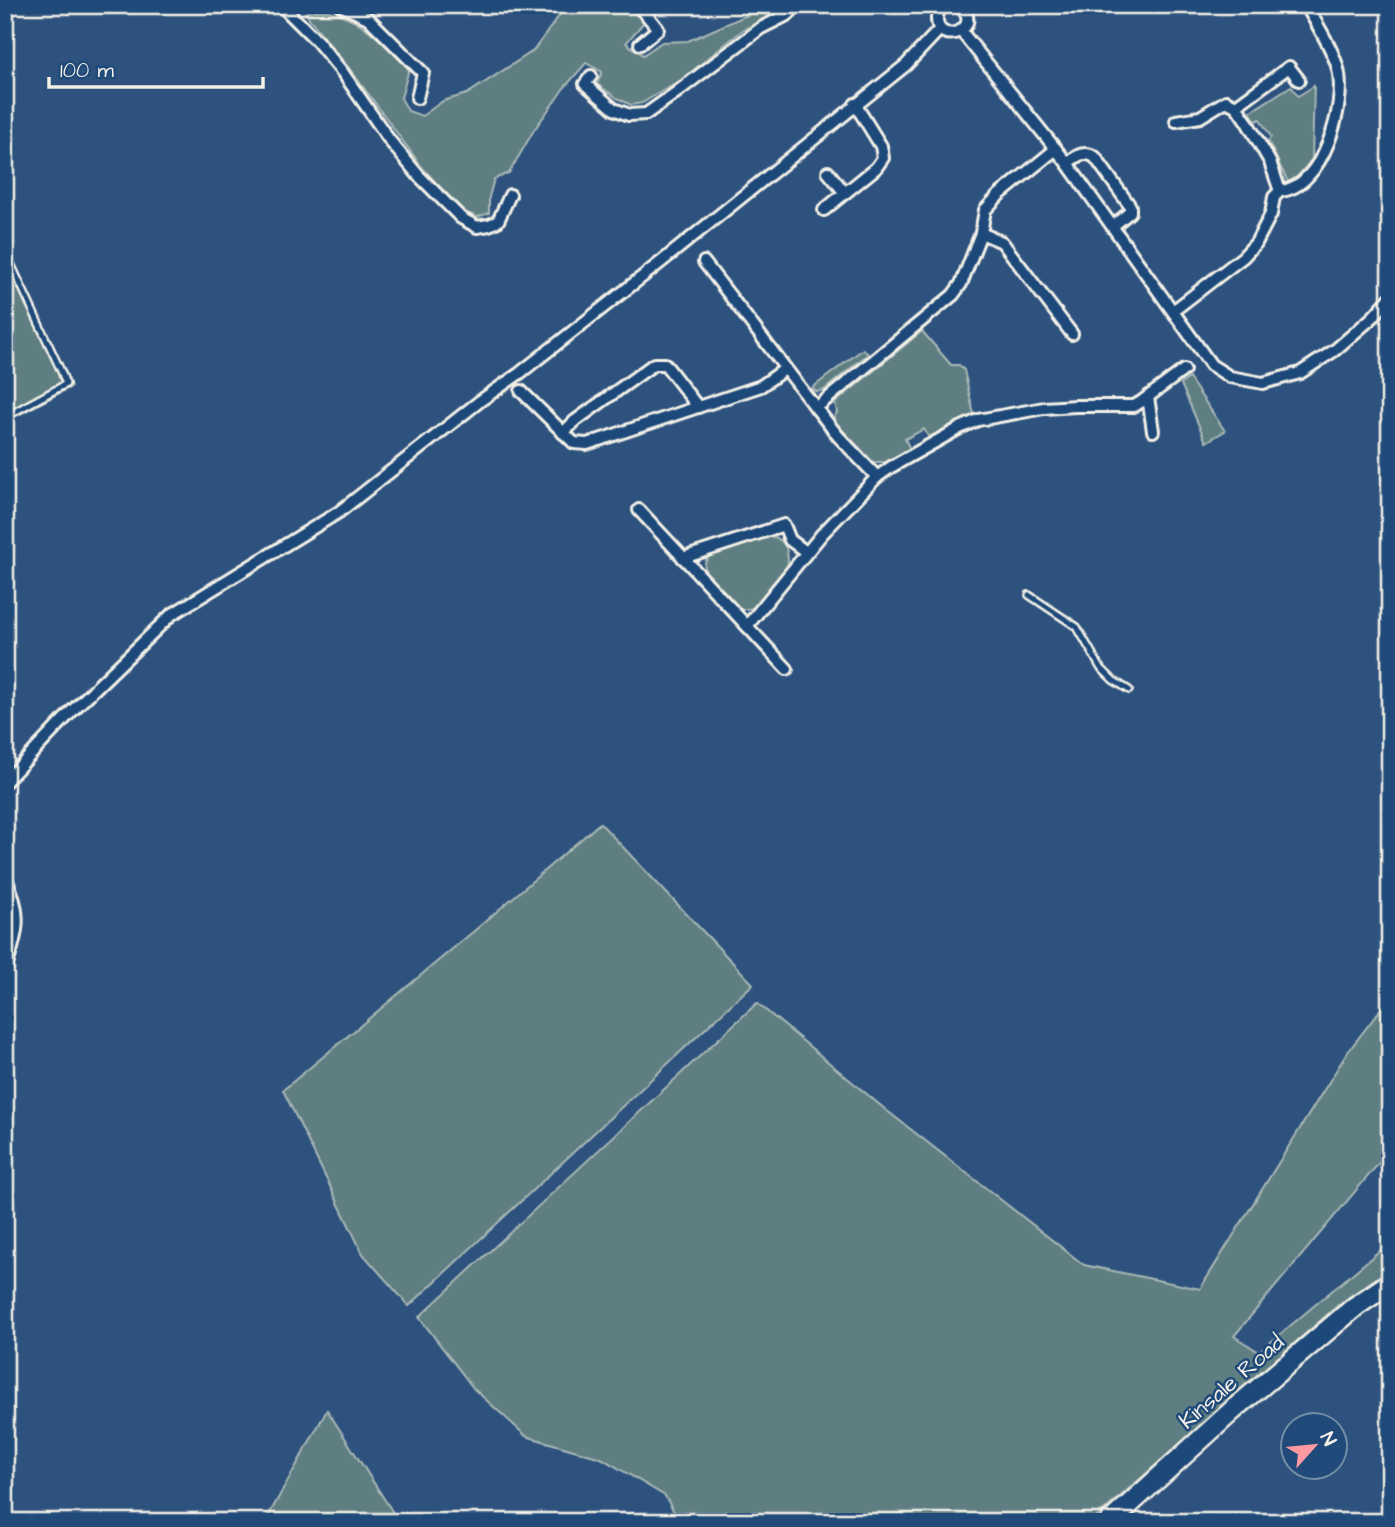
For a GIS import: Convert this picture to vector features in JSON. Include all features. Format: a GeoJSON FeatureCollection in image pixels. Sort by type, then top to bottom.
{"type":"FeatureCollection","features":[{"type":"Feature","properties":{"kind":"highway","name":"Kinsale Road"},"geometry":{"type":"LineString","coordinates":[[1110,1522],[1233,1410],[1356,1306],[1390,1283]]}},
{"type":"Feature","properties":{"kind":"street"},"geometry":{"type":"LineString","coordinates":[[283,7],[298,5]]}},
{"type":"Feature","properties":{"kind":"street"},"geometry":{"type":"LineString","coordinates":[[340,5],[368,18],[423,73],[417,98]]}},
{"type":"Feature","properties":{"kind":"street"},"geometry":{"type":"LineString","coordinates":[[636,5],[659,30],[640,44]]}},
{"type":"Feature","properties":{"kind":"street"},"geometry":{"type":"LineString","coordinates":[[592,76],[585,85],[614,109],[629,115],[646,114],[761,28],[789,14],[796,5]]}},
{"type":"Feature","properties":{"kind":"street"},"geometry":{"type":"LineString","coordinates":[[1173,310],[1243,257],[1256,243],[1271,214],[1274,197],[1280,191],[1296,186],[1310,173],[1332,136],[1340,87],[1338,68],[1307,5]]}},
{"type":"Feature","properties":{"kind":"street"},"geometry":{"type":"LineString","coordinates":[[942,6],[937,21],[940,29],[948,34],[961,31],[966,24],[965,7]]}},
{"type":"Feature","properties":{"kind":"street"},"geometry":{"type":"LineString","coordinates":[[283,7],[317,41],[343,73],[390,141],[418,175],[461,218],[477,227],[498,221],[510,195]]}},
{"type":"Feature","properties":{"kind":"street"},"geometry":{"type":"LineString","coordinates":[[5,782],[73,710],[171,615],[339,512],[662,262],[906,65],[940,29]]}},
{"type":"Feature","properties":{"kind":"street"},"geometry":{"type":"LineString","coordinates":[[961,31],[1067,163],[1211,365],[1230,377],[1263,383],[1300,373],[1335,349],[1373,317],[1390,298]]}},
{"type":"Feature","properties":{"kind":"street"},"geometry":{"type":"LineString","coordinates":[[1236,106],[1289,67],[1299,80]]}},
{"type":"Feature","properties":{"kind":"street"},"geometry":{"type":"LineString","coordinates":[[1177,121],[1200,117],[1226,101],[1236,106],[1270,162],[1280,191]]}},
{"type":"Feature","properties":{"kind":"street"},"geometry":{"type":"LineString","coordinates":[[824,210],[876,167],[883,158],[881,146],[855,104]]}},
{"type":"Feature","properties":{"kind":"street"},"geometry":{"type":"LineString","coordinates":[[816,408],[953,295],[961,284],[981,233],[985,210],[999,195],[1056,149]]}},
{"type":"Feature","properties":{"kind":"street"},"geometry":{"type":"LineString","coordinates":[[1067,163],[1082,154],[1089,153],[1096,157],[1130,206],[1130,212],[1113,226]]}},
{"type":"Feature","properties":{"kind":"street"},"geometry":{"type":"LineString","coordinates":[[828,172],[845,193]]}},
{"type":"Feature","properties":{"kind":"street"},"geometry":{"type":"LineString","coordinates":[[981,233],[1002,242],[1072,334]]}},
{"type":"Feature","properties":{"kind":"street"},"geometry":{"type":"LineString","coordinates":[[704,262],[838,436],[877,477]]}},
{"type":"Feature","properties":{"kind":"street"},"geometry":{"type":"LineString","coordinates":[[563,433],[575,421],[653,364],[665,364],[698,407]]}},
{"type":"Feature","properties":{"kind":"street"},"geometry":{"type":"LineString","coordinates":[[521,391],[574,443],[587,444],[761,386],[785,369]]}},
{"type":"Feature","properties":{"kind":"street"},"geometry":{"type":"LineString","coordinates":[[747,626],[806,552],[877,477],[926,447],[978,419],[1044,408],[1138,405],[1184,370]]}},
{"type":"Feature","properties":{"kind":"street"},"geometry":{"type":"LineString","coordinates":[[1148,397],[1153,431]]}},
{"type":"Feature","properties":{"kind":"street"},"geometry":{"type":"LineString","coordinates":[[639,510],[787,669]]}},
{"type":"Feature","properties":{"kind":"street"},"geometry":{"type":"LineString","coordinates":[[683,558],[785,525],[789,538],[806,552]]}},
{"type":"Feature","properties":{"kind":"street"},"geometry":{"type":"LineString","coordinates":[[5,877],[12,891],[18,922],[5,970]]}},
{"type":"Feature","properties":{"kind":"lane"},"geometry":{"type":"LineString","coordinates":[[5,251],[65,384],[5,416]]}},
{"type":"Feature","properties":{"kind":"lane"},"geometry":{"type":"LineString","coordinates":[[1028,595],[1077,627],[1100,667],[1113,680],[1129,690]]}},
{"type":"Feature","properties":{"kind":"green space"},"geometry":{"type":"Polygon","coordinates":[[[567,5],[626,5],[644,22],[626,43],[643,55],[662,42],[688,41],[770,5],[779,5],[773,14],[744,29],[681,80],[642,103],[631,105],[597,84],[602,72],[586,63],[534,130],[509,173],[494,179],[489,197],[489,213],[478,217],[461,211],[422,167],[305,13],[335,13],[350,18],[376,36],[409,69],[401,98],[408,111],[422,116],[443,101],[467,94],[533,51],[567,5]]]}},
{"type":"Feature","properties":{"kind":"green space"},"geometry":{"type":"Polygon","coordinates":[[[1291,86],[1298,96],[1314,86],[1312,159],[1290,186],[1268,141],[1271,137],[1260,119],[1256,121],[1250,112],[1291,86]]]}},
{"type":"Feature","properties":{"kind":"green space"},"geometry":{"type":"Polygon","coordinates":[[[5,244],[71,387],[5,422],[5,244]]]}},
{"type":"Feature","properties":{"kind":"green space"},"geometry":{"type":"Polygon","coordinates":[[[922,331],[951,365],[959,365],[964,370],[974,415],[929,438],[924,429],[905,439],[910,449],[886,462],[873,462],[833,420],[837,412],[835,403],[922,331]]]}},
{"type":"Feature","properties":{"kind":"green space"},"geometry":{"type":"Polygon","coordinates":[[[863,349],[868,354],[824,390],[817,392],[812,388],[863,349]]]}},
{"type":"Feature","properties":{"kind":"green space"},"geometry":{"type":"Polygon","coordinates":[[[1189,378],[1225,431],[1206,442],[1181,384],[1189,378]]]}},
{"type":"Feature","properties":{"kind":"green space"},"geometry":{"type":"Polygon","coordinates":[[[770,536],[780,540],[786,548],[787,568],[755,607],[741,609],[706,572],[706,561],[710,555],[770,536]]]}},
{"type":"Feature","properties":{"kind":"green space"},"geometry":{"type":"Polygon","coordinates":[[[600,823],[753,984],[409,1306],[363,1254],[283,1090],[600,823]]]}},
{"type":"Feature","properties":{"kind":"green space"},"geometry":{"type":"Polygon","coordinates":[[[1390,997],[1390,1150],[1234,1336],[1259,1352],[1390,1242],[1390,1268],[1338,1305],[1091,1522],[680,1522],[665,1496],[601,1458],[526,1436],[474,1389],[419,1317],[757,1003],[886,1110],[1084,1265],[1200,1289],[1347,1053],[1390,997]]]}},
{"type":"Feature","properties":{"kind":"green space"},"geometry":{"type":"Polygon","coordinates":[[[327,1410],[399,1522],[265,1522],[327,1410]]]}}]}
